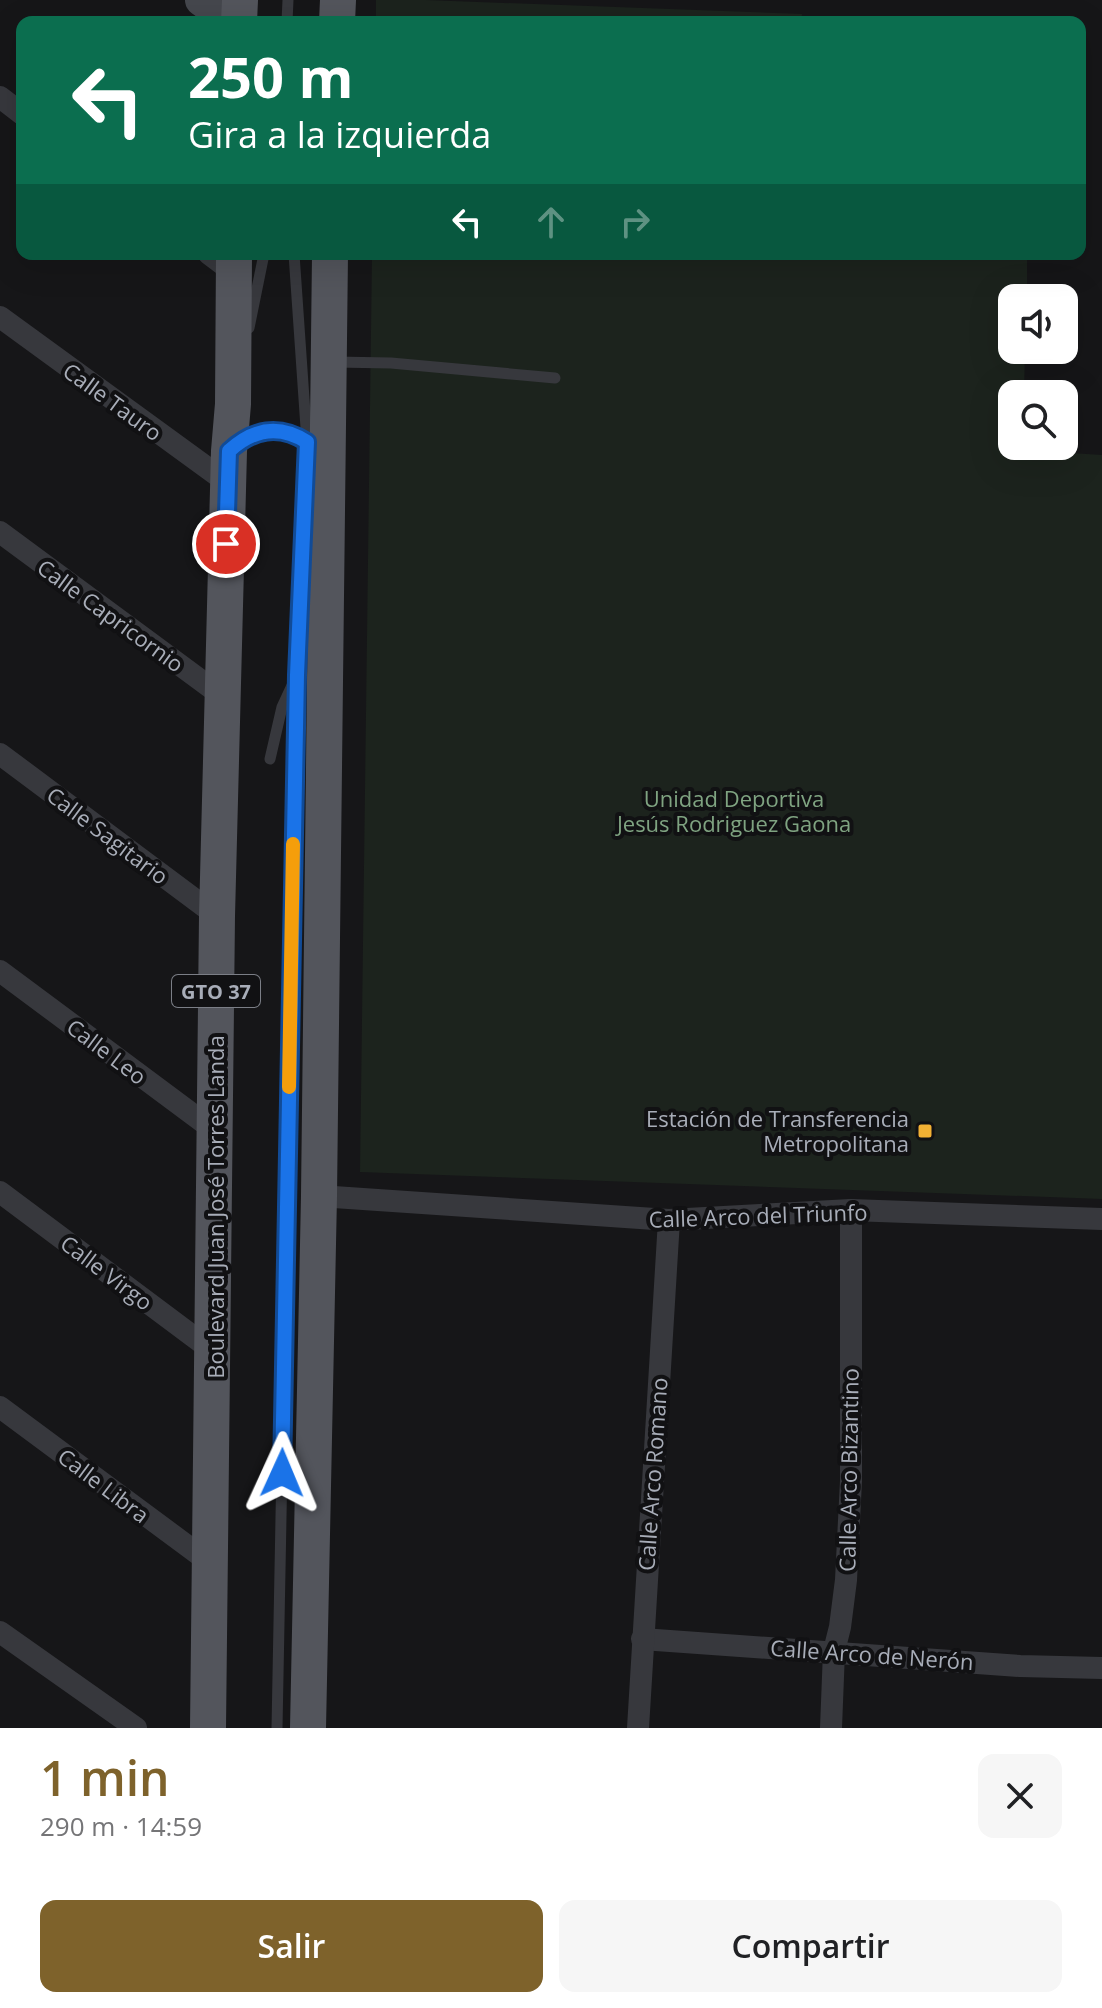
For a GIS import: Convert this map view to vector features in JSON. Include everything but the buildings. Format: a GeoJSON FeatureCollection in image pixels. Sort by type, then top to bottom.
{"type":"FeatureCollection","features":[{"type":"Feature","properties":{"kind":"main road","name":"Boulevard Juan José Torres Landa"},"geometry":{"type":"LineString","coordinates":[[208,1728],[217,916],[233,404],[225,260]]}},
{"type":"Feature","properties":{"kind":"main road"},"geometry":{"type":"LineString","coordinates":[[308,1728],[319,1196],[326,362],[330,260]]}},
{"type":"Feature","properties":{"kind":"street"},"geometry":{"type":"LineString","coordinates":[[201,0],[223,16]]}},
{"type":"Feature","properties":{"kind":"street"},"geometry":{"type":"LineString","coordinates":[[0,97],[16,109]]}},
{"type":"Feature","properties":{"kind":"street","name":"Calle Tauro"},"geometry":{"type":"LineString","coordinates":[[0,317],[229,467]]}},
{"type":"Feature","properties":{"kind":"street","name":"Calle Capricornio"},"geometry":{"type":"LineString","coordinates":[[0,532],[222,696]]}},
{"type":"Feature","properties":{"kind":"street","name":"Calle Sagitario"},"geometry":{"type":"LineString","coordinates":[[0,754],[217,916]]}},
{"type":"Feature","properties":{"kind":"street","name":"Calle Leo"},"geometry":{"type":"LineString","coordinates":[[0,971],[215,1131]]}},
{"type":"Feature","properties":{"kind":"street","name":"Calle Virgo"},"geometry":{"type":"LineString","coordinates":[[0,1192],[214,1352]]}},
{"type":"Feature","properties":{"kind":"street","name":"Calle Arco del Triunfo"},"geometry":{"type":"LineString","coordinates":[[319,1196],[669,1220],[851,1210],[1102,1219]]}},
{"type":"Feature","properties":{"kind":"street","name":"Calle Arco Bizantino"},"geometry":{"type":"LineString","coordinates":[[831,1728],[834,1651],[846,1580],[851,1481],[851,1210]]}},
{"type":"Feature","properties":{"kind":"street","name":"Calle Arco Romano"},"geometry":{"type":"LineString","coordinates":[[638,1728],[669,1220]]}},
{"type":"Feature","properties":{"kind":"street","name":"Calle Libra"},"geometry":{"type":"LineString","coordinates":[[0,1407],[209,1562]]}},
{"type":"Feature","properties":{"kind":"street"},"geometry":{"type":"LineString","coordinates":[[0,1632],[136,1728]]}},
{"type":"Feature","properties":{"kind":"street","name":"Calle Arco de Nerón"},"geometry":{"type":"LineString","coordinates":[[642,1639],[1020,1666],[1102,1668]]}},
{"type":"Feature","properties":{"kind":"lane"},"geometry":{"type":"LineString","coordinates":[[233,404],[263,260]]}},
{"type":"Feature","properties":{"kind":"lane"},"geometry":{"type":"LineString","coordinates":[[277,1728],[297,675],[307,442],[294,260]]}},
{"type":"Feature","properties":{"kind":"lane"},"geometry":{"type":"LineString","coordinates":[[326,362],[391,363],[555,378]]}},
{"type":"Feature","properties":{"kind":"lane"},"geometry":{"type":"LineString","coordinates":[[229,467],[254,433],[284,430],[307,442]]}},
{"type":"Feature","properties":{"kind":"lane"},"geometry":{"type":"LineString","coordinates":[[270,759],[282,707],[297,675]]}},
{"type":"Feature","properties":{"kind":"green space"},"geometry":{"type":"Polygon","coordinates":[[[376,0],[802,14],[802,16],[376,16],[376,0]]]}},
{"type":"Feature","properties":{"kind":"green space","name":"Unidad Deportiva Jesús Rodriguez Gaona"},"geometry":{"type":"Polygon","coordinates":[[[372,260],[1027,260],[1027,284],[998,284],[998,364],[1025,364],[1024,380],[998,380],[998,460],[1078,460],[1078,453],[1102,455],[1102,1199],[360,1172],[372,260]]]}},
{"type":"Feature","properties":{"kind":"slow traffic"},"geometry":{"type":"LineString","coordinates":[[289,1087],[293,844]]}},
{"type":"Feature","properties":{"kind":"place","name":"Estación de Transferencia Metropolitana"},"geometry":{"type":"Point","coordinates":[925,1131]}},
{"type":"Feature","properties":{"kind":"route"},"geometry":{"type":"LineString","coordinates":[[226,544],[229,451],[254,433],[271,430],[284,430],[307,442],[297,675],[282,1473]]}}]}
